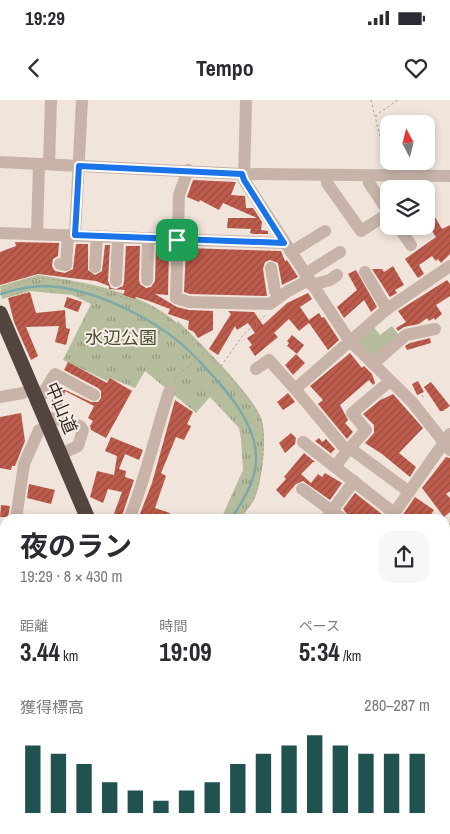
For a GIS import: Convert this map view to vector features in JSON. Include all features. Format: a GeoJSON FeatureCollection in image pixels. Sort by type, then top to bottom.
{"type":"FeatureCollection","features":[{"type":"Feature","properties":{"kind":"highway","name":"中山道"},"geometry":{"type":"LineString","coordinates":[[0,313],[76,514]]}},
{"type":"Feature","properties":{"kind":"highway","name":"中山道"},"geometry":{"type":"LineString","coordinates":[[0,339],[30,396]]}},
{"type":"Feature","properties":{"kind":"highway","name":"中山道"},"geometry":{"type":"LineString","coordinates":[[41,423],[61,454],[86,514]]}},
{"type":"Feature","properties":{"kind":"street"},"geometry":{"type":"LineString","coordinates":[[37,233],[51,100]]}},
{"type":"Feature","properties":{"kind":"street"},"geometry":{"type":"LineString","coordinates":[[60,264],[66,265],[72,235],[79,166],[82,100]]}},
{"type":"Feature","properties":{"kind":"street"},"geometry":{"type":"LineString","coordinates":[[246,100],[242,174],[244,180],[349,340],[412,402],[448,442],[408,491],[393,514]]}},
{"type":"Feature","properties":{"kind":"street"},"geometry":{"type":"LineString","coordinates":[[0,162],[242,174],[450,176]]}},
{"type":"Feature","properties":{"kind":"street"},"geometry":{"type":"LineString","coordinates":[[188,170],[179,194],[176,294],[178,299],[189,302],[270,304],[309,280],[340,252]]}},
{"type":"Feature","properties":{"kind":"street"},"geometry":{"type":"LineString","coordinates":[[327,175],[328,182],[361,231],[380,219]]}},
{"type":"Feature","properties":{"kind":"street"},"geometry":{"type":"LineString","coordinates":[[368,175],[369,183],[380,200]]}},
{"type":"Feature","properties":{"kind":"street"},"geometry":{"type":"LineString","coordinates":[[0,233],[37,233],[288,247],[325,231]]}},
{"type":"Feature","properties":{"kind":"street"},"geometry":{"type":"LineString","coordinates":[[404,235],[411,245]]}},
{"type":"Feature","properties":{"kind":"street"},"geometry":{"type":"LineString","coordinates":[[95,267],[97,236]]}},
{"type":"Feature","properties":{"kind":"street"},"geometry":{"type":"LineString","coordinates":[[116,281],[118,238]]}},
{"type":"Feature","properties":{"kind":"street"},"geometry":{"type":"LineString","coordinates":[[147,280],[148,239]]}},
{"type":"Feature","properties":{"kind":"street"},"geometry":{"type":"LineString","coordinates":[[295,389],[349,340],[388,309],[450,266]]}},
{"type":"Feature","properties":{"kind":"street"},"geometry":{"type":"LineString","coordinates":[[272,268],[277,299]]}},
{"type":"Feature","properties":{"kind":"street"},"geometry":{"type":"LineString","coordinates":[[366,272],[388,309]]}},
{"type":"Feature","properties":{"kind":"street"},"geometry":{"type":"LineString","coordinates":[[309,280],[330,280],[338,274]]}},
{"type":"Feature","properties":{"kind":"street"},"geometry":{"type":"LineString","coordinates":[[373,364],[406,335],[435,329]]}},
{"type":"Feature","properties":{"kind":"street"},"geometry":{"type":"LineString","coordinates":[[256,369],[269,360],[349,450],[408,491]]}},
{"type":"Feature","properties":{"kind":"street"},"geometry":{"type":"LineString","coordinates":[[0,397],[42,395],[55,374],[94,395]]}},
{"type":"Feature","properties":{"kind":"street"},"geometry":{"type":"LineString","coordinates":[[335,468],[366,430],[352,413],[390,381]]}},
{"type":"Feature","properties":{"kind":"street"},"geometry":{"type":"LineString","coordinates":[[131,514],[137,500],[153,438],[169,392]]}},
{"type":"Feature","properties":{"kind":"street"},"geometry":{"type":"LineString","coordinates":[[17,514],[24,464],[41,423],[80,426],[83,430],[78,446],[61,454]]}},
{"type":"Feature","properties":{"kind":"street"},"geometry":{"type":"LineString","coordinates":[[303,442],[354,481],[390,514]]}},
{"type":"Feature","properties":{"kind":"street"},"geometry":{"type":"LineString","coordinates":[[302,489],[328,514],[354,481]]}},
{"type":"Feature","properties":{"kind":"path"},"geometry":{"type":"LineString","coordinates":[[371,100],[388,175]]}},
{"type":"Feature","properties":{"kind":"path"},"geometry":{"type":"LineString","coordinates":[[376,118],[379,112],[398,100]]}},
{"type":"Feature","properties":{"kind":"path"},"geometry":{"type":"LineString","coordinates":[[0,292],[38,278],[96,288],[165,316],[205,352],[250,403],[259,416],[262,426],[263,450],[259,479],[254,498],[243,514]]}},
{"type":"Feature","properties":{"kind":"path"},"geometry":{"type":"LineString","coordinates":[[220,367],[243,335],[278,305],[277,299]]}},
{"type":"Feature","properties":{"kind":"path"},"geometry":{"type":"LineString","coordinates":[[169,392],[177,376],[205,352]]}},
{"type":"Feature","properties":{"kind":"green space","name":"水辺公園"},"geometry":{"type":"Polygon","coordinates":[[[38,275],[74,281],[130,296],[163,312],[177,323],[178,321],[238,384],[257,410],[262,421],[264,449],[259,484],[254,500],[244,514],[223,514],[243,470],[241,439],[239,428],[210,397],[196,413],[145,371],[135,388],[110,378],[107,381],[63,360],[91,304],[72,295],[30,291],[2,299],[0,286],[38,275]]]}},
{"type":"Feature","properties":{"kind":"green space"},"geometry":{"type":"Polygon","coordinates":[[[373,326],[380,335],[392,326],[400,337],[372,360],[355,341],[373,326]]]}},
{"type":"Feature","properties":{"kind":"building"},"geometry":{"type":"Polygon","coordinates":[[[193,180],[236,182],[231,195],[245,196],[246,208],[253,208],[262,222],[261,230],[268,231],[268,234],[253,234],[250,233],[251,229],[227,228],[228,218],[257,218],[223,203],[219,210],[200,200],[199,202],[187,197],[193,180]]]}},
{"type":"Feature","properties":{"kind":"building"},"geometry":{"type":"Polygon","coordinates":[[[435,217],[442,229],[450,225],[450,254],[441,263],[432,256],[419,265],[424,274],[418,278],[405,259],[436,237],[435,217]]]}},
{"type":"Feature","properties":{"kind":"building"},"geometry":{"type":"Polygon","coordinates":[[[15,242],[59,243],[58,256],[53,259],[52,266],[55,271],[65,273],[73,269],[76,244],[88,244],[88,270],[95,275],[102,271],[105,245],[110,245],[108,281],[111,288],[116,289],[123,286],[124,282],[126,246],[140,246],[139,280],[140,284],[146,288],[151,287],[155,281],[156,247],[169,247],[168,295],[155,294],[177,307],[189,310],[213,311],[213,330],[198,338],[194,332],[188,329],[189,321],[168,314],[170,309],[136,297],[135,299],[123,295],[125,290],[109,289],[109,286],[96,281],[38,274],[0,285],[0,252],[16,246],[15,242]]]}},
{"type":"Feature","properties":{"kind":"building"},"geometry":{"type":"Polygon","coordinates":[[[186,248],[281,251],[285,261],[287,260],[298,277],[282,285],[278,263],[270,260],[265,262],[263,269],[267,296],[190,294],[184,292],[186,248]]]}},
{"type":"Feature","properties":{"kind":"building"},"geometry":{"type":"Polygon","coordinates":[[[393,266],[404,285],[395,290],[397,293],[390,297],[372,269],[382,269],[384,272],[393,266]]]}},
{"type":"Feature","properties":{"kind":"building"},"geometry":{"type":"Polygon","coordinates":[[[356,270],[377,307],[371,312],[364,300],[344,318],[337,307],[357,290],[348,274],[356,270]]]}},
{"type":"Feature","properties":{"kind":"building"},"geometry":{"type":"Polygon","coordinates":[[[447,280],[450,284],[450,296],[436,305],[442,314],[435,320],[434,318],[429,321],[427,318],[419,324],[404,327],[398,331],[396,328],[406,322],[398,311],[447,280]]]}},
{"type":"Feature","properties":{"kind":"building"},"geometry":{"type":"Polygon","coordinates":[[[30,292],[36,313],[65,310],[66,328],[70,329],[66,345],[55,342],[59,326],[26,327],[38,356],[31,360],[14,322],[8,298],[30,292]]]}},
{"type":"Feature","properties":{"kind":"building"},"geometry":{"type":"Polygon","coordinates":[[[308,293],[312,299],[300,307],[309,320],[319,313],[322,318],[324,317],[339,340],[328,350],[309,323],[299,331],[289,319],[274,333],[278,337],[255,356],[249,347],[252,345],[247,338],[255,333],[248,323],[237,330],[235,326],[218,355],[209,349],[231,314],[228,311],[254,312],[263,325],[287,303],[308,293]]]}},
{"type":"Feature","properties":{"kind":"building"},"geometry":{"type":"Polygon","coordinates":[[[67,297],[82,302],[78,312],[64,307],[67,297]]]}},
{"type":"Feature","properties":{"kind":"building"},"geometry":{"type":"Polygon","coordinates":[[[292,335],[304,345],[297,354],[287,346],[289,343],[287,341],[292,335]]]}},
{"type":"Feature","properties":{"kind":"building"},"geometry":{"type":"Polygon","coordinates":[[[430,338],[431,343],[407,350],[405,346],[410,343],[430,338]]]}},
{"type":"Feature","properties":{"kind":"building"},"geometry":{"type":"Polygon","coordinates":[[[350,353],[362,368],[364,366],[372,374],[375,383],[373,385],[369,380],[340,405],[348,420],[345,423],[353,432],[347,439],[318,404],[323,400],[310,386],[350,353]]]}},
{"type":"Feature","properties":{"kind":"building"},"geometry":{"type":"Polygon","coordinates":[[[296,354],[305,363],[293,375],[285,365],[296,354]]]}},
{"type":"Feature","properties":{"kind":"building"},"geometry":{"type":"Polygon","coordinates":[[[68,362],[107,383],[110,378],[132,391],[106,438],[91,430],[90,426],[93,421],[88,418],[94,406],[65,391],[61,410],[51,408],[53,393],[57,386],[91,402],[98,402],[101,398],[101,391],[98,388],[64,370],[68,362]]]}},
{"type":"Feature","properties":{"kind":"building"},"geometry":{"type":"Polygon","coordinates":[[[418,381],[424,392],[417,395],[412,384],[418,381]]]}},
{"type":"Feature","properties":{"kind":"building"},"geometry":{"type":"Polygon","coordinates":[[[431,382],[450,406],[443,411],[440,411],[424,387],[431,382]]]}},
{"type":"Feature","properties":{"kind":"building"},"geometry":{"type":"Polygon","coordinates":[[[288,393],[295,402],[283,410],[277,402],[288,393]]]}},
{"type":"Feature","properties":{"kind":"building"},"geometry":{"type":"Polygon","coordinates":[[[393,394],[423,428],[399,453],[416,467],[410,477],[365,443],[374,433],[374,425],[363,414],[385,396],[381,400],[393,394]]]}},
{"type":"Feature","properties":{"kind":"building"},"geometry":{"type":"Polygon","coordinates":[[[175,400],[193,412],[187,424],[191,426],[184,440],[176,437],[161,473],[166,476],[155,508],[170,514],[140,514],[152,483],[175,400]]]}},
{"type":"Feature","properties":{"kind":"building"},"geometry":{"type":"Polygon","coordinates":[[[21,413],[25,441],[15,466],[12,466],[11,470],[0,468],[0,417],[21,413]]]}},
{"type":"Feature","properties":{"kind":"building"},"geometry":{"type":"Polygon","coordinates":[[[291,433],[296,438],[295,444],[285,453],[279,443],[291,433]]]}},
{"type":"Feature","properties":{"kind":"building"},"geometry":{"type":"Polygon","coordinates":[[[111,437],[143,450],[139,460],[125,454],[119,469],[126,471],[125,477],[134,480],[123,514],[114,514],[122,492],[108,489],[103,503],[90,497],[97,471],[114,475],[117,456],[105,451],[111,437]]]}},
{"type":"Feature","properties":{"kind":"building"},"geometry":{"type":"Polygon","coordinates":[[[319,438],[322,442],[326,439],[335,449],[331,453],[333,455],[315,441],[319,438]]]}},
{"type":"Feature","properties":{"kind":"building"},"geometry":{"type":"Polygon","coordinates":[[[304,453],[315,462],[301,474],[311,483],[318,474],[322,477],[325,473],[342,483],[330,500],[303,481],[296,484],[284,498],[276,490],[304,453]]]}},
{"type":"Feature","properties":{"kind":"building"},"geometry":{"type":"Polygon","coordinates":[[[446,457],[450,458],[450,491],[446,494],[450,498],[450,512],[442,514],[422,488],[446,457]]]}},
{"type":"Feature","properties":{"kind":"building"},"geometry":{"type":"Polygon","coordinates":[[[29,484],[55,490],[51,504],[27,498],[29,484]]]}},
{"type":"Feature","properties":{"kind":"building"},"geometry":{"type":"Polygon","coordinates":[[[355,493],[382,514],[347,514],[343,509],[355,493]]]}},
{"type":"Feature","properties":{"kind":"building"},"geometry":{"type":"Polygon","coordinates":[[[415,497],[434,510],[431,514],[403,514],[415,497]]]}},
{"type":"Feature","properties":{"kind":"building"},"geometry":{"type":"Polygon","coordinates":[[[1,505],[10,506],[9,514],[0,514],[1,505]]]}},
{"type":"Feature","properties":{"kind":"waterway"},"geometry":{"type":"LineString","coordinates":[[1,294],[23,288],[46,286],[85,293],[127,309],[147,320],[166,332],[196,358]]}},
{"type":"Feature","properties":{"kind":"waterway"},"geometry":{"type":"LineString","coordinates":[[198,360],[232,398],[250,428],[255,444],[256,461],[253,478],[234,514]]}},
{"type":"Feature","properties":{"kind":"route"},"geometry":{"type":"LineString","coordinates":[[79,166],[242,174],[284,243],[177,240],[75,235],[79,166]]}}]}
